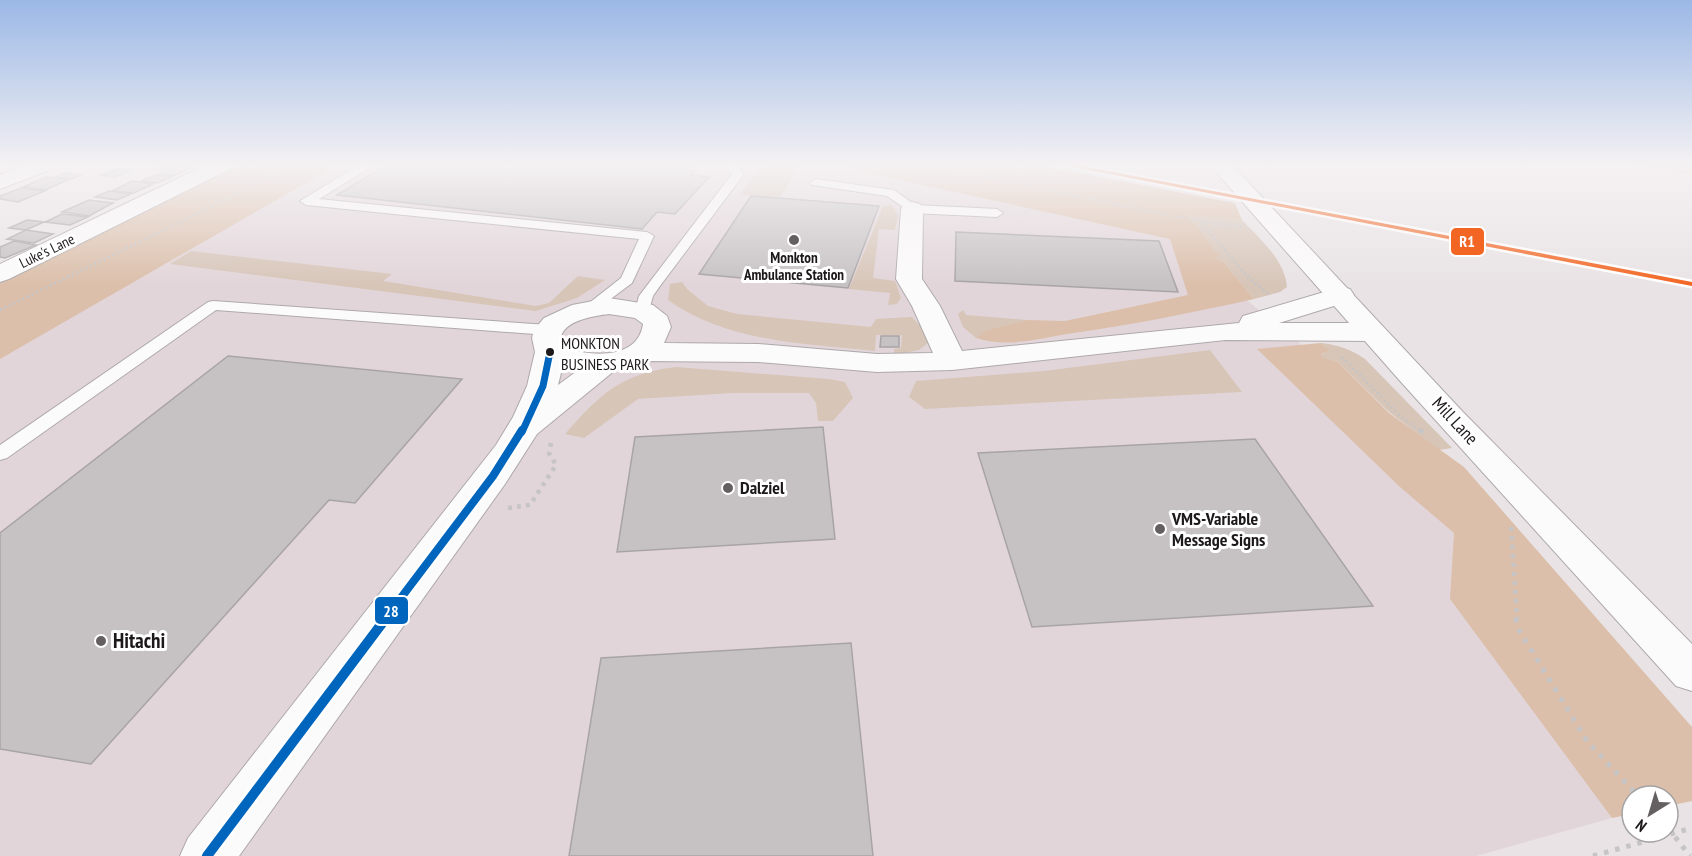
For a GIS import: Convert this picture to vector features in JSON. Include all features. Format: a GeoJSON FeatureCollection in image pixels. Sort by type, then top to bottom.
{"type":"FeatureCollection","features":[{"type":"Feature","properties":{"kind":"street","name":"Luke's Lane"},"geometry":{"type":"LineString","coordinates":[[0,274],[141,205]]}},
{"type":"Feature","properties":{"kind":"street","name":"Mill Lane"},"geometry":{"type":"LineString","coordinates":[[1259,205],[1372,332],[1692,673]]}},
{"type":"Feature","properties":{"kind":"street"},"geometry":{"type":"LineString","coordinates":[[912,209],[909,279],[926,306],[952,361]]}},
{"type":"Feature","properties":{"kind":"street"},"geometry":{"type":"LineString","coordinates":[[1225,331],[1341,295]]}},
{"type":"Feature","properties":{"kind":"street"},"geometry":{"type":"LineString","coordinates":[[539,434],[549,341],[559,321],[591,308],[627,307],[758,353]]}},
{"type":"Feature","properties":{"kind":"street"},"geometry":{"type":"LineString","coordinates":[[549,341],[563,359],[604,364],[625,359],[650,343],[657,333],[650,316]]}},
{"type":"Feature","properties":{"kind":"street"},"geometry":{"type":"LineString","coordinates":[[638,352],[758,353],[877,363],[952,361],[1225,331],[1372,332]]}},
{"type":"Feature","properties":{"kind":"street"},"geometry":{"type":"LineString","coordinates":[[207,856],[493,476],[539,434],[604,364]]}},
{"type":"Feature","properties":{"kind":"lane"},"geometry":{"type":"LineString","coordinates":[[344,205],[647,236],[627,280],[591,308]]}},
{"type":"Feature","properties":{"kind":"lane"},"geometry":{"type":"LineString","coordinates":[[650,316],[646,296],[715,205]]}},
{"type":"Feature","properties":{"kind":"lane"},"geometry":{"type":"LineString","coordinates":[[906,205],[912,209],[996,213]]}},
{"type":"Feature","properties":{"kind":"lane"},"geometry":{"type":"LineString","coordinates":[[0,454],[213,305],[549,341]]}},
{"type":"Feature","properties":{"kind":"path"},"geometry":{"type":"LineString","coordinates":[[0,310],[215,205]]}},
{"type":"Feature","properties":{"kind":"path"},"geometry":{"type":"LineString","coordinates":[[1120,205],[1202,223],[1262,208]]}},
{"type":"Feature","properties":{"kind":"path"},"geometry":{"type":"LineString","coordinates":[[1202,223],[1248,277],[1275,298]]}},
{"type":"Feature","properties":{"kind":"path"},"geometry":{"type":"LineString","coordinates":[[1341,356],[1399,415],[1432,440]]}},
{"type":"Feature","properties":{"kind":"path"},"geometry":{"type":"LineString","coordinates":[[500,512],[508,508],[530,505],[556,465],[539,434]]}},
{"type":"Feature","properties":{"kind":"path"},"geometry":{"type":"LineString","coordinates":[[1536,508],[1510,510],[1517,627],[1587,741],[1627,784]]}},
{"type":"Feature","properties":{"kind":"path"},"geometry":{"type":"LineString","coordinates":[[1593,856],[1630,844]]}},
{"type":"Feature","properties":{"kind":"path"},"geometry":{"type":"LineString","coordinates":[[1680,844],[1690,856]]}},
{"type":"Feature","properties":{"kind":"shaded area"},"geometry":{"type":"Polygon","coordinates":[[[159,205],[268,205],[0,359],[0,283],[159,205]]]}},
{"type":"Feature","properties":{"kind":"shaded area","name":"MONKTON BUSINESS PARK"},"geometry":{"type":"Polygon","coordinates":[[[219,205],[1109,205],[1182,220],[1222,275],[1249,302],[1308,350],[1461,495],[1485,617],[1612,818],[1476,856],[0,856],[0,316],[219,205]]]}},
{"type":"Feature","properties":{"kind":"shaded area"},"geometry":{"type":"Polygon","coordinates":[[[892,205],[898,215],[895,230],[879,229],[873,278],[895,281],[901,298],[897,304],[888,305],[890,293],[849,289],[883,206],[892,205]]]}},
{"type":"Feature","properties":{"kind":"shaded area"},"geometry":{"type":"Polygon","coordinates":[[[1014,205],[1236,205],[1242,220],[1188,215],[1219,256],[1215,258],[1223,261],[1254,299],[1033,340],[999,342],[976,338],[985,331],[1027,320],[1065,321],[1188,295],[1170,239],[1014,205]]]}},
{"type":"Feature","properties":{"kind":"shaded area"},"geometry":{"type":"Polygon","coordinates":[[[1188,214],[1242,220],[1276,259],[1282,268],[1287,287],[1280,292],[1254,299],[1223,261],[1215,258],[1188,214]]]}},
{"type":"Feature","properties":{"kind":"shaded area"},"geometry":{"type":"Polygon","coordinates":[[[191,251],[392,274],[383,281],[536,306],[549,303],[578,276],[605,280],[577,298],[536,311],[170,264],[191,251]]]}},
{"type":"Feature","properties":{"kind":"shaded area"},"geometry":{"type":"Polygon","coordinates":[[[682,282],[708,306],[737,314],[871,327],[876,319],[912,317],[922,328],[929,342],[919,350],[894,355],[894,349],[901,348],[902,335],[876,335],[875,351],[794,343],[741,333],[715,325],[668,300],[670,284],[682,282]]]}},
{"type":"Feature","properties":{"kind":"shaded area"},"geometry":{"type":"Polygon","coordinates":[[[963,310],[966,315],[1027,320],[986,331],[976,338],[963,327],[958,314],[963,310]]]}},
{"type":"Feature","properties":{"kind":"shaded area"},"geometry":{"type":"Polygon","coordinates":[[[1321,343],[1344,348],[1365,359],[1452,448],[1439,450],[1389,412],[1338,362],[1320,355],[1328,351],[1321,343]]]}},
{"type":"Feature","properties":{"kind":"shaded area"},"geometry":{"type":"Polygon","coordinates":[[[1321,343],[1329,351],[1321,354],[1322,357],[1338,362],[1389,413],[1464,467],[1692,727],[1692,801],[1680,804],[1680,784],[1620,784],[1620,816],[1612,818],[1450,599],[1454,533],[1400,487],[1257,349],[1321,343]]]}},
{"type":"Feature","properties":{"kind":"shaded area"},"geometry":{"type":"Polygon","coordinates":[[[1210,350],[1242,392],[925,409],[909,397],[916,381],[1044,371],[1210,350]]]}},
{"type":"Feature","properties":{"kind":"shaded area"},"geometry":{"type":"Polygon","coordinates":[[[676,367],[829,379],[845,382],[853,398],[833,421],[818,421],[816,403],[809,393],[732,393],[638,399],[584,438],[565,434],[601,397],[626,380],[641,374],[676,367]]]}},
{"type":"Feature","properties":{"kind":"building"},"geometry":{"type":"Polygon","coordinates":[[[78,205],[109,205],[89,216],[62,212],[78,205]]]}},
{"type":"Feature","properties":{"kind":"building"},"geometry":{"type":"Polygon","coordinates":[[[426,205],[683,205],[675,214],[657,212],[642,229],[426,205]]]}},
{"type":"Feature","properties":{"kind":"building","name":"Monkton Ambulance Station"},"geometry":{"type":"Polygon","coordinates":[[[745,205],[879,206],[848,288],[699,274],[745,205]]]}},
{"type":"Feature","properties":{"kind":"building"},"geometry":{"type":"Polygon","coordinates":[[[62,214],[88,217],[70,225],[45,222],[62,214]]]}},
{"type":"Feature","properties":{"kind":"building"},"geometry":{"type":"Polygon","coordinates":[[[27,220],[44,222],[26,230],[9,228],[27,220]]]}},
{"type":"Feature","properties":{"kind":"building"},"geometry":{"type":"Polygon","coordinates":[[[26,230],[53,234],[34,243],[7,239],[26,230]]]}},
{"type":"Feature","properties":{"kind":"building"},"geometry":{"type":"Polygon","coordinates":[[[956,232],[1159,241],[1178,292],[955,281],[956,232]]]}},
{"type":"Feature","properties":{"kind":"building"},"geometry":{"type":"Polygon","coordinates":[[[14,241],[36,245],[5,258],[0,257],[0,247],[14,241]]]}},
{"type":"Feature","properties":{"kind":"building"},"geometry":{"type":"Polygon","coordinates":[[[881,336],[899,336],[899,347],[880,347],[881,336]]]}},
{"type":"Feature","properties":{"kind":"building","name":"Hitachi"},"geometry":{"type":"Polygon","coordinates":[[[228,356],[462,379],[355,503],[329,500],[91,764],[0,749],[0,533],[228,356]]]}},
{"type":"Feature","properties":{"kind":"building","name":"Dalziel"},"geometry":{"type":"Polygon","coordinates":[[[823,427],[835,539],[617,552],[635,437],[823,427]]]}},
{"type":"Feature","properties":{"kind":"building","name":"VMS-Variable Message Signs"},"geometry":{"type":"Polygon","coordinates":[[[1255,439],[1373,606],[1032,627],[978,453],[1255,439]]]}},
{"type":"Feature","properties":{"kind":"building"},"geometry":{"type":"Polygon","coordinates":[[[851,643],[873,856],[569,856],[601,658],[851,643]]]}},
{"type":"Feature","properties":{"kind":"transit line","name":"R1"},"geometry":{"type":"LineString","coordinates":[[1276,205],[1692,284]]}},
{"type":"Feature","properties":{"kind":"transit line","name":"28"},"geometry":{"type":"LineString","coordinates":[[207,856],[493,476],[537,402],[550,352]]}},
{"type":"Feature","properties":{"kind":"place","name":"Monkton Ambulance Station"},"geometry":{"type":"Point","coordinates":[794,240]}},
{"type":"Feature","properties":{"kind":"place","name":"MONKTON BUSINESS PARK"},"geometry":{"type":"Point","coordinates":[550,352]}},
{"type":"Feature","properties":{"kind":"place","name":"Dalziel"},"geometry":{"type":"Point","coordinates":[728,488]}},
{"type":"Feature","properties":{"kind":"place","name":"VMS-Variable Message Signs"},"geometry":{"type":"Point","coordinates":[1160,529]}},
{"type":"Feature","properties":{"kind":"place","name":"Hitachi"},"geometry":{"type":"Point","coordinates":[101,641]}}]}
